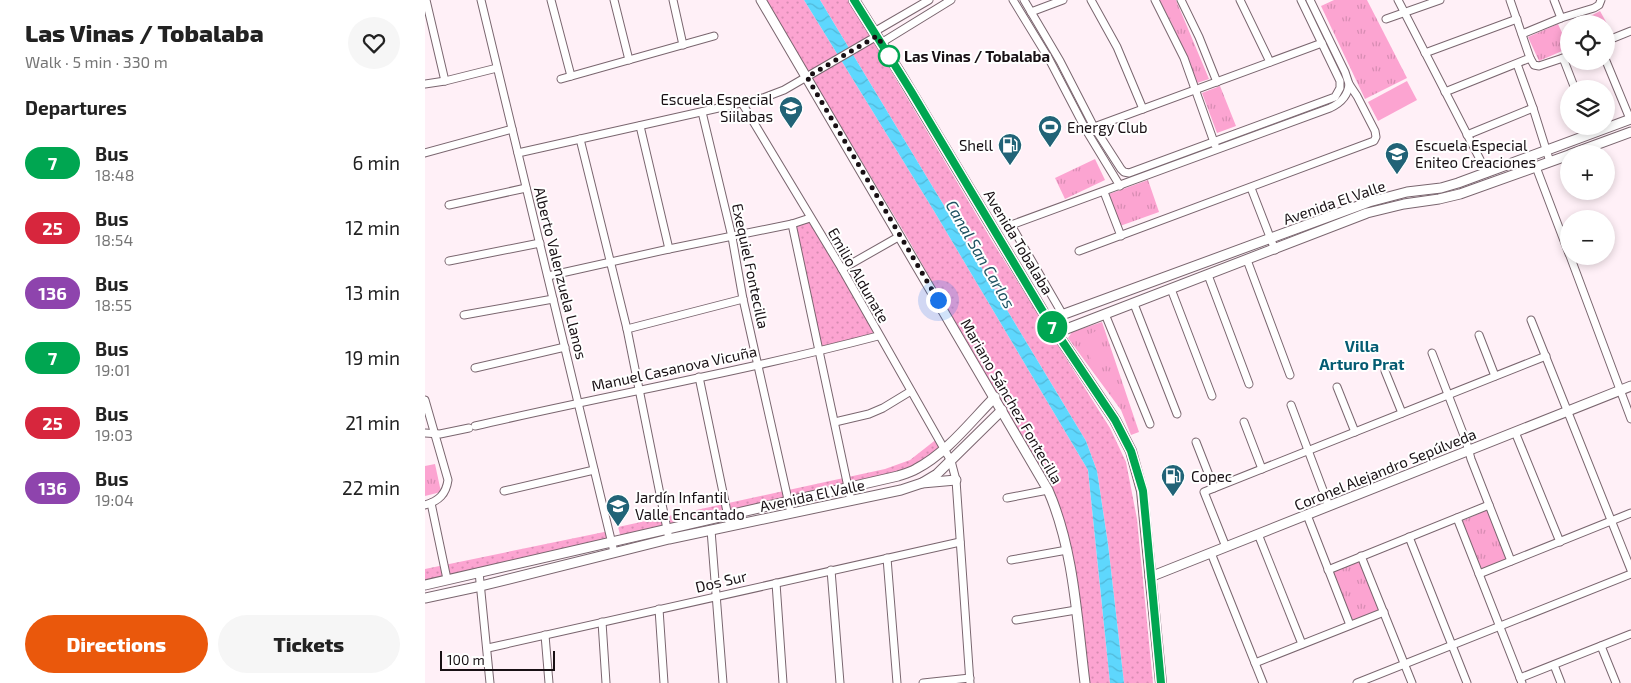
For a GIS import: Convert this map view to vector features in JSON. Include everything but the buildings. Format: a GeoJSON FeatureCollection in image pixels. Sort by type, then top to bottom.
{"type":"FeatureCollection","features":[{"type":"Feature","properties":{"kind":"main road","name":"Avenida Tobalaba"},"geometry":{"type":"LineString","coordinates":[[854,0],[1056,333],[1115,420],[1131,451],[1143,491],[1161,683]]}},
{"type":"Feature","properties":{"kind":"street"},"geometry":{"type":"LineString","coordinates":[[426,0],[445,81]]}},
{"type":"Feature","properties":{"kind":"street","name":"Alberto Valenzuela Llanos"},"geometry":{"type":"LineString","coordinates":[[481,0],[614,552]]}},
{"type":"Feature","properties":{"kind":"street"},"geometry":{"type":"LineString","coordinates":[[551,0],[571,76]]}},
{"type":"Feature","properties":{"kind":"street"},"geometry":{"type":"LineString","coordinates":[[614,0],[629,60]]}},
{"type":"Feature","properties":{"kind":"street"},"geometry":{"type":"LineString","coordinates":[[673,0],[683,45]]}},
{"type":"Feature","properties":{"kind":"street","name":"Mariano Sánchez Fontecilla"},"geometry":{"type":"LineString","coordinates":[[761,0],[995,396],[1048,490],[1067,550],[1085,683]]}},
{"type":"Feature","properties":{"kind":"street"},"geometry":{"type":"LineString","coordinates":[[877,37],[929,0]]}},
{"type":"Feature","properties":{"kind":"street"},"geometry":{"type":"LineString","coordinates":[[518,153],[763,98],[785,90],[853,49],[923,16],[951,0]]}},
{"type":"Feature","properties":{"kind":"street"},"geometry":{"type":"LineString","coordinates":[[1013,0],[1049,59],[1086,130],[1120,186]]}},
{"type":"Feature","properties":{"kind":"street"},"geometry":{"type":"LineString","coordinates":[[1023,0],[1061,61],[1094,127],[1121,169],[1126,173],[1132,173],[1332,98],[1339,91],[1340,84],[1301,0]]}},
{"type":"Feature","properties":{"kind":"street"},"geometry":{"type":"LineString","coordinates":[[1031,12],[1063,0]]}},
{"type":"Feature","properties":{"kind":"street"},"geometry":{"type":"LineString","coordinates":[[1091,0],[1120,54],[1143,109]]}},
{"type":"Feature","properties":{"kind":"street"},"geometry":{"type":"LineString","coordinates":[[1155,0],[1184,58],[1217,150]]}},
{"type":"Feature","properties":{"kind":"street"},"geometry":{"type":"LineString","coordinates":[[1181,0],[1199,37],[1217,82]]}},
{"type":"Feature","properties":{"kind":"street"},"geometry":{"type":"LineString","coordinates":[[1240,0],[1271,62]]}},
{"type":"Feature","properties":{"kind":"street"},"geometry":{"type":"LineString","coordinates":[[1079,251],[1374,141],[1376,135],[1349,84],[1310,0]]}},
{"type":"Feature","properties":{"kind":"street"},"geometry":{"type":"LineString","coordinates":[[1398,0],[1487,173]]}},
{"type":"Feature","properties":{"kind":"street"},"geometry":{"type":"LineString","coordinates":[[1386,20],[1440,0]]}},
{"type":"Feature","properties":{"kind":"street"},"geometry":{"type":"LineString","coordinates":[[1510,0],[1534,65],[1539,66],[1560,59]]}},
{"type":"Feature","properties":{"kind":"street"},"geometry":{"type":"LineString","coordinates":[[1554,0],[1560,15]]}},
{"type":"Feature","properties":{"kind":"street"},"geometry":{"type":"LineString","coordinates":[[1571,15],[1594,8],[1599,5],[1601,0]]}},
{"type":"Feature","properties":{"kind":"street"},"geometry":{"type":"LineString","coordinates":[[918,7],[923,16]]}},
{"type":"Feature","properties":{"kind":"street"},"geometry":{"type":"LineString","coordinates":[[1522,34],[1560,18]]}},
{"type":"Feature","properties":{"kind":"street"},"geometry":{"type":"LineString","coordinates":[[1425,53],[1517,19]]}},
{"type":"Feature","properties":{"kind":"street"},"geometry":{"type":"LineString","coordinates":[[1615,37],[1631,31]]}},
{"type":"Feature","properties":{"kind":"street"},"geometry":{"type":"LineString","coordinates":[[561,79],[714,36]]}},
{"type":"Feature","properties":{"kind":"street"},"geometry":{"type":"LineString","coordinates":[[1094,127],[1322,43]]}},
{"type":"Feature","properties":{"kind":"street"},"geometry":{"type":"LineString","coordinates":[[1445,92],[1530,58]]}},
{"type":"Feature","properties":{"kind":"street"},"geometry":{"type":"LineString","coordinates":[[1517,64],[1533,108],[1549,162]]}},
{"type":"Feature","properties":{"kind":"street"},"geometry":{"type":"LineString","coordinates":[[425,84],[497,68]]}},
{"type":"Feature","properties":{"kind":"street"},"geometry":{"type":"LineString","coordinates":[[1336,74],[1344,70]]}},
{"type":"Feature","properties":{"kind":"street"},"geometry":{"type":"LineString","coordinates":[[1610,70],[1631,119]]}},
{"type":"Feature","properties":{"kind":"street"},"geometry":{"type":"LineString","coordinates":[[1338,104],[1348,92],[1349,84]]}},
{"type":"Feature","properties":{"kind":"street"},"geometry":{"type":"LineString","coordinates":[[1121,236],[1104,192],[1338,104],[1359,101]]}},
{"type":"Feature","properties":{"kind":"street","name":"Emilio Aldunate"},"geometry":{"type":"LineString","coordinates":[[742,103],[842,269],[878,336],[951,461],[956,480],[970,680]]}},
{"type":"Feature","properties":{"kind":"street"},"geometry":{"type":"LineString","coordinates":[[1467,135],[1533,108]]}},
{"type":"Feature","properties":{"kind":"street","name":"Exequiel Fontecilla"},"geometry":{"type":"LineString","coordinates":[[702,112],[732,237],[743,299],[791,513]]}},
{"type":"Feature","properties":{"kind":"street","name":"Avenida El Valle"},"geometry":{"type":"LineString","coordinates":[[1615,123],[1631,119]]}},
{"type":"Feature","properties":{"kind":"street"},"geometry":{"type":"LineString","coordinates":[[640,126],[669,249]]}},
{"type":"Feature","properties":{"kind":"street"},"geometry":{"type":"LineString","coordinates":[[425,152],[512,129]]}},
{"type":"Feature","properties":{"kind":"street"},"geometry":{"type":"LineString","coordinates":[[1251,129],[1254,136]]}},
{"type":"Feature","properties":{"kind":"street","name":"Avenida El Valle"},"geometry":{"type":"LineString","coordinates":[[1595,145],[1631,132]]}},
{"type":"Feature","properties":{"kind":"street","name":"Avenida El Valle"},"geometry":{"type":"LineString","coordinates":[[1048,320],[1369,202],[1407,192],[1441,188],[1487,173],[1578,135]]}},
{"type":"Feature","properties":{"kind":"street"},"geometry":{"type":"LineString","coordinates":[[581,139],[627,328],[669,539]]}},
{"type":"Feature","properties":{"kind":"street","name":"Avenida El Valle"},"geometry":{"type":"LineString","coordinates":[[1056,333],[1367,213],[1404,204],[1439,199],[1503,180],[1560,158]]}},
{"type":"Feature","properties":{"kind":"street"},"geometry":{"type":"LineString","coordinates":[[1537,167],[1560,230]]}},
{"type":"Feature","properties":{"kind":"street"},"geometry":{"type":"LineString","coordinates":[[1497,169],[1504,174],[1503,180]]}},
{"type":"Feature","properties":{"kind":"street"},"geometry":{"type":"LineString","coordinates":[[449,205],[526,188]]}},
{"type":"Feature","properties":{"kind":"street"},"geometry":{"type":"LineString","coordinates":[[1251,188],[1275,250]]}},
{"type":"Feature","properties":{"kind":"street","name":"Avenida Tobalaba"},"geometry":{"type":"LineString","coordinates":[[1063,315],[1011,225],[1104,192]]}},
{"type":"Feature","properties":{"kind":"street"},"geometry":{"type":"LineString","coordinates":[[547,276],[792,224],[810,218]]}},
{"type":"Feature","properties":{"kind":"street"},"geometry":{"type":"LineString","coordinates":[[792,224],[851,501]]}},
{"type":"Feature","properties":{"kind":"street"},"geometry":{"type":"LineString","coordinates":[[842,269],[899,236]]}},
{"type":"Feature","properties":{"kind":"street"},"geometry":{"type":"LineString","coordinates":[[449,261],[540,243]]}},
{"type":"Feature","properties":{"kind":"street"},"geometry":{"type":"LineString","coordinates":[[1247,260],[1289,375]]}},
{"type":"Feature","properties":{"kind":"street"},"geometry":{"type":"LineString","coordinates":[[1573,265],[1631,419]]}},
{"type":"Feature","properties":{"kind":"street"},"geometry":{"type":"LineString","coordinates":[[1208,275],[1249,384]]}},
{"type":"Feature","properties":{"kind":"street"},"geometry":{"type":"LineString","coordinates":[[1171,289],[1212,396]]}},
{"type":"Feature","properties":{"kind":"street"},"geometry":{"type":"LineString","coordinates":[[1117,310],[1115,304],[1117,298],[1124,293]]}},
{"type":"Feature","properties":{"kind":"street"},"geometry":{"type":"LineString","coordinates":[[464,315],[553,299]]}},
{"type":"Feature","properties":{"kind":"street"},"geometry":{"type":"LineString","coordinates":[[627,328],[743,299]]}},
{"type":"Feature","properties":{"kind":"street"},"geometry":{"type":"LineString","coordinates":[[1134,304],[1177,414]]}},
{"type":"Feature","properties":{"kind":"street"},"geometry":{"type":"LineString","coordinates":[[1105,314],[1149,424]]}},
{"type":"Feature","properties":{"kind":"street"},"geometry":{"type":"LineString","coordinates":[[1531,320],[1631,570]]}},
{"type":"Feature","properties":{"kind":"street"},"geometry":{"type":"LineString","coordinates":[[1479,335],[1495,376]]}},
{"type":"Feature","properties":{"kind":"street","name":"Manuel Casanova Vicuña"},"geometry":{"type":"LineString","coordinates":[[425,433],[472,427],[578,402],[819,352],[878,336]]}},
{"type":"Feature","properties":{"kind":"street"},"geometry":{"type":"LineString","coordinates":[[475,368],[565,347]]}},
{"type":"Feature","properties":{"kind":"street"},"geometry":{"type":"LineString","coordinates":[[1432,353],[1511,561]]}},
{"type":"Feature","properties":{"kind":"street"},"geometry":{"type":"LineString","coordinates":[[1226,547],[1204,492],[1546,356]]}},
{"type":"Feature","properties":{"kind":"street"},"geometry":{"type":"LineString","coordinates":[[1385,371],[1402,413]]}},
{"type":"Feature","properties":{"kind":"street"},"geometry":{"type":"LineString","coordinates":[[699,377],[729,526]]}},
{"type":"Feature","properties":{"kind":"street","name":"Coronel Alejandro Sepúlveda"},"geometry":{"type":"LineString","coordinates":[[1150,577],[1631,386]]}},
{"type":"Feature","properties":{"kind":"street"},"geometry":{"type":"LineString","coordinates":[[1337,387],[1355,432]]}},
{"type":"Feature","properties":{"kind":"street"},"geometry":{"type":"LineString","coordinates":[[835,422],[869,414],[911,391]]}},
{"type":"Feature","properties":{"kind":"street","name":"Avenida El Valle"},"geometry":{"type":"LineString","coordinates":[[425,585],[789,500],[876,482],[915,470],[944,448],[995,396]]}},
{"type":"Feature","properties":{"kind":"street"},"geometry":{"type":"LineString","coordinates":[[425,400],[448,480],[447,489],[442,497],[428,504],[447,580]]}},
{"type":"Feature","properties":{"kind":"street"},"geometry":{"type":"LineString","coordinates":[[1291,405],[1329,506]]}},
{"type":"Feature","properties":{"kind":"street","name":"Avenida El Valle"},"geometry":{"type":"LineString","coordinates":[[425,598],[669,539],[851,501],[922,484],[937,474],[1002,410]]}},
{"type":"Feature","properties":{"kind":"street"},"geometry":{"type":"LineString","coordinates":[[1244,422],[1261,469]]}},
{"type":"Feature","properties":{"kind":"street"},"geometry":{"type":"LineString","coordinates":[[1515,432],[1560,542]]}},
{"type":"Feature","properties":{"kind":"street"},"geometry":{"type":"LineString","coordinates":[[1196,442],[1214,488]]}},
{"type":"Feature","properties":{"kind":"street"},"geometry":{"type":"LineString","coordinates":[[504,491],[594,470]]}},
{"type":"Feature","properties":{"kind":"street"},"geometry":{"type":"LineString","coordinates":[[922,484],[956,480]]}},
{"type":"Feature","properties":{"kind":"street"},"geometry":{"type":"LineString","coordinates":[[1007,498],[1048,490]]}},
{"type":"Feature","properties":{"kind":"street"},"geometry":{"type":"LineString","coordinates":[[1329,570],[1489,505]]}},
{"type":"Feature","properties":{"kind":"street"},"geometry":{"type":"LineString","coordinates":[[1479,574],[1631,513]]}},
{"type":"Feature","properties":{"kind":"street"},"geometry":{"type":"LineString","coordinates":[[1307,515],[1350,625]]}},
{"type":"Feature","properties":{"kind":"street"},"geometry":{"type":"LineString","coordinates":[[1457,518],[1521,681],[1554,665],[1631,634]]}},
{"type":"Feature","properties":{"kind":"street"},"geometry":{"type":"LineString","coordinates":[[711,530],[723,683]]}},
{"type":"Feature","properties":{"kind":"street"},"geometry":{"type":"LineString","coordinates":[[1258,534],[1302,644]]}},
{"type":"Feature","properties":{"kind":"street"},"geometry":{"type":"LineString","coordinates":[[1409,537],[1467,683]]}},
{"type":"Feature","properties":{"kind":"street","name":"Dos Sur"},"geometry":{"type":"LineString","coordinates":[[488,648],[960,542]]}},
{"type":"Feature","properties":{"kind":"street"},"geometry":{"type":"LineString","coordinates":[[1011,560],[1067,550]]}},
{"type":"Feature","properties":{"kind":"street"},"geometry":{"type":"LineString","coordinates":[[1211,553],[1263,683]]}},
{"type":"Feature","properties":{"kind":"street"},"geometry":{"type":"LineString","coordinates":[[1361,556],[1412,683]]}},
{"type":"Feature","properties":{"kind":"street"},"geometry":{"type":"LineString","coordinates":[[887,558],[897,683]]}},
{"type":"Feature","properties":{"kind":"street"},"geometry":{"type":"LineString","coordinates":[[831,570],[840,683]]}},
{"type":"Feature","properties":{"kind":"street"},"geometry":{"type":"LineString","coordinates":[[479,572],[490,683]]}},
{"type":"Feature","properties":{"kind":"street"},"geometry":{"type":"LineString","coordinates":[[1357,683],[1631,574]]}},
{"type":"Feature","properties":{"kind":"street"},"geometry":{"type":"LineString","coordinates":[[776,583],[783,683]]}},
{"type":"Feature","properties":{"kind":"street"},"geometry":{"type":"LineString","coordinates":[[659,609],[664,683]]}},
{"type":"Feature","properties":{"kind":"street"},"geometry":{"type":"LineString","coordinates":[[1016,620],[1076,610]]}},
{"type":"Feature","properties":{"kind":"street"},"geometry":{"type":"LineString","coordinates":[[1255,663],[1384,612]]}},
{"type":"Feature","properties":{"kind":"street"},"geometry":{"type":"LineString","coordinates":[[602,622],[607,683]]}},
{"type":"Feature","properties":{"kind":"street"},"geometry":{"type":"LineString","coordinates":[[545,635],[549,683]]}},
{"type":"Feature","properties":{"kind":"street"},"geometry":{"type":"LineString","coordinates":[[1601,646],[1616,683]]}},
{"type":"Feature","properties":{"kind":"street"},"geometry":{"type":"LineString","coordinates":[[1554,665],[1561,683]]}},
{"type":"Feature","properties":{"kind":"street"},"geometry":{"type":"LineString","coordinates":[[923,683],[970,680]]}},
{"type":"Feature","properties":{"kind":"green space"},"geometry":{"type":"Polygon","coordinates":[[[765,0],[804,0],[934,211],[1088,470],[1110,683],[1090,683],[1073,559],[1057,498],[1046,476],[1001,405],[907,237],[765,0]]]}},
{"type":"Feature","properties":{"kind":"green space"},"geometry":{"type":"Polygon","coordinates":[[[820,0],[849,0],[992,241],[1110,428],[1126,462],[1137,519],[1153,683],[1124,683],[1108,544],[1097,471],[1086,441],[820,0]]]}},
{"type":"Feature","properties":{"kind":"green space"},"geometry":{"type":"Polygon","coordinates":[[[1159,0],[1176,0],[1209,79],[1197,83],[1172,24],[1159,0]]]}},
{"type":"Feature","properties":{"kind":"green space"},"geometry":{"type":"Polygon","coordinates":[[[1334,0],[1367,0],[1407,78],[1365,99],[1321,6],[1334,0]]]}},
{"type":"Feature","properties":{"kind":"green space"},"geometry":{"type":"Polygon","coordinates":[[[1600,11],[1602,15],[1592,15],[1600,11]]]}},
{"type":"Feature","properties":{"kind":"green space"},"geometry":{"type":"Polygon","coordinates":[[[1558,24],[1560,28],[1560,52],[1539,61],[1528,37],[1558,24]]]}},
{"type":"Feature","properties":{"kind":"green space"},"geometry":{"type":"Polygon","coordinates":[[[1407,81],[1417,100],[1378,121],[1368,102],[1407,81]]]}},
{"type":"Feature","properties":{"kind":"green space"},"geometry":{"type":"Polygon","coordinates":[[[1220,86],[1236,126],[1217,133],[1202,93],[1220,86]]]}},
{"type":"Feature","properties":{"kind":"green space"},"geometry":{"type":"Polygon","coordinates":[[[1095,159],[1105,180],[1065,199],[1055,178],[1095,159]]]}},
{"type":"Feature","properties":{"kind":"green space"},"geometry":{"type":"Polygon","coordinates":[[[1148,180],[1159,212],[1120,226],[1109,194],[1148,180]]]}},
{"type":"Feature","properties":{"kind":"green space"},"geometry":{"type":"Polygon","coordinates":[[[810,218],[878,336],[819,352],[792,224],[810,218]]]}},
{"type":"Feature","properties":{"kind":"green space"},"geometry":{"type":"Polygon","coordinates":[[[1102,322],[1139,432],[1131,435],[1121,410],[1068,338],[1072,332],[1102,322]]]}},
{"type":"Feature","properties":{"kind":"green space"},"geometry":{"type":"Polygon","coordinates":[[[1096,331],[1108,359],[1094,366],[1082,338],[1096,331]]]}},
{"type":"Feature","properties":{"kind":"green space"},"geometry":{"type":"Polygon","coordinates":[[[938,438],[944,449],[915,470],[621,538],[618,527],[885,469],[910,460],[938,438]]]}},
{"type":"Feature","properties":{"kind":"green space"},"geometry":{"type":"Polygon","coordinates":[[[435,464],[441,492],[425,496],[425,466],[435,464]]]}},
{"type":"Feature","properties":{"kind":"green space"},"geometry":{"type":"Polygon","coordinates":[[[1489,509],[1509,559],[1480,571],[1460,522],[1489,509]]]}},
{"type":"Feature","properties":{"kind":"green space"},"geometry":{"type":"Polygon","coordinates":[[[609,531],[611,542],[425,584],[425,569],[609,531]]]}},
{"type":"Feature","properties":{"kind":"green space"},"geometry":{"type":"Polygon","coordinates":[[[1361,560],[1381,609],[1352,622],[1331,573],[1361,560]]]}},
{"type":"Feature","properties":{"kind":"water"},"geometry":{"type":"Polygon","coordinates":[[[804,0],[820,0],[1086,441],[1097,471],[1108,544],[1124,683],[1110,683],[1088,470],[934,211],[804,0]]]}},
{"type":"Feature","properties":{"kind":"bus line","name":"7"},"geometry":{"type":"LineString","coordinates":[[854,0],[911,91],[1048,320],[1115,420],[1131,451],[1143,491],[1161,683]]}},
{"type":"Feature","properties":{"kind":"place","name":"Las Vinas / Tobalaba"},"geometry":{"type":"Point","coordinates":[889,56]}},
{"type":"Feature","properties":{"kind":"place","name":"Escuela Especial Siilabas"},"geometry":{"type":"Point","coordinates":[791,129]}},
{"type":"Feature","properties":{"kind":"place","name":"Energy Club"},"geometry":{"type":"Point","coordinates":[1050,148]}},
{"type":"Feature","properties":{"kind":"place","name":"Shell"},"geometry":{"type":"Point","coordinates":[1010,166]}},
{"type":"Feature","properties":{"kind":"place","name":"Escuela Especial Eniteo Creaciones"},"geometry":{"type":"Point","coordinates":[1397,175]}},
{"type":"Feature","properties":{"kind":"place","name":"Copec"},"geometry":{"type":"Point","coordinates":[1173,497]}},
{"type":"Feature","properties":{"kind":"place","name":"Jardín Infantil Valle Encantado"},"geometry":{"type":"Point","coordinates":[618,527]}},
{"type":"Feature","properties":{"kind":"district","name":"Villa Arturo Prat"},"geometry":{"type":"Point","coordinates":[1362,354]}},
{"type":"Feature","properties":{"kind":"route"},"geometry":{"type":"LineString","coordinates":[[889,56],[892,60],[877,36],[807,77],[938,300]]}},
{"type":"Feature","properties":{"kind":"water label","name":"Canal San Carlos"},"geometry":{"type":"Point","coordinates":[981,254]}}]}
